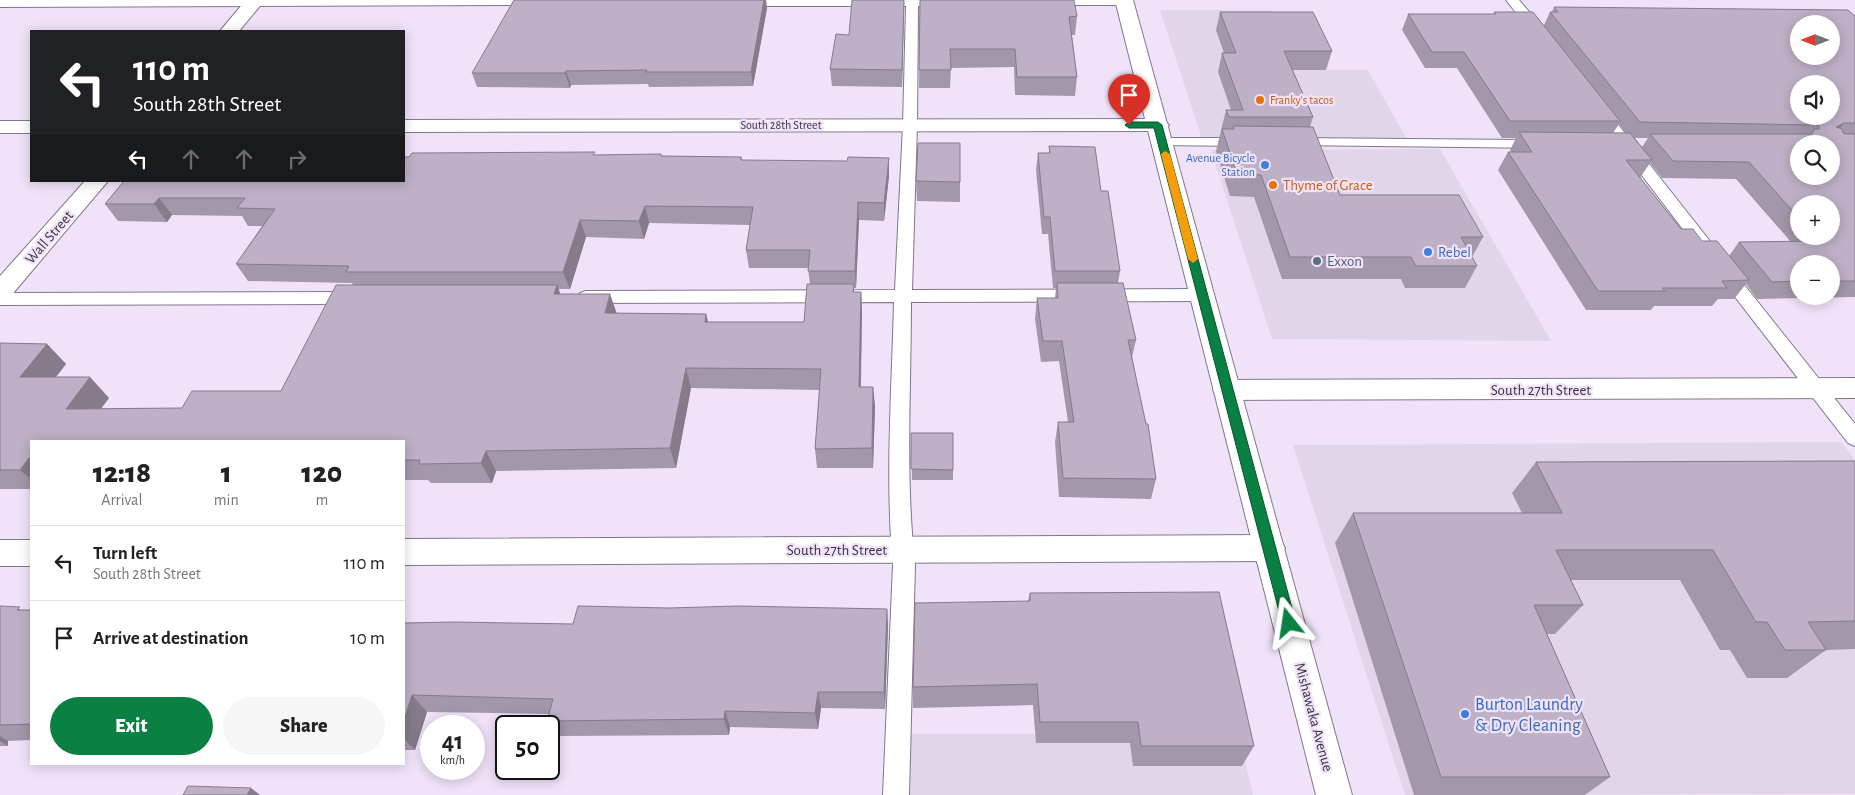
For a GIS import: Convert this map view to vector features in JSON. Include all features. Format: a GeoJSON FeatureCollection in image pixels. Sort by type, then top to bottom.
{"type":"FeatureCollection","features":[{"type":"Feature","properties":{"kind":"street","name":"Mishawaka Avenue"},"geometry":{"type":"LineString","coordinates":[[1124,0],[1334,795]]}},
{"type":"Feature","properties":{"kind":"street"},"geometry":{"type":"LineString","coordinates":[[230,30],[255,1]]}},
{"type":"Feature","properties":{"kind":"street","name":"South 28th Street"},"geometry":{"type":"LineString","coordinates":[[405,126],[910,125],[1160,133]]}},
{"type":"Feature","properties":{"kind":"street"},"geometry":{"type":"LineString","coordinates":[[0,127],[30,127]]}},
{"type":"Feature","properties":{"kind":"street","name":"Wall Street"},"geometry":{"type":"LineString","coordinates":[[0,292],[96,182]]}},
{"type":"Feature","properties":{"kind":"street","name":"South 27th Street"},"geometry":{"type":"LineString","coordinates":[[1227,390],[1855,388]]}},
{"type":"Feature","properties":{"kind":"street","name":"South 27th Street"},"geometry":{"type":"LineString","coordinates":[[405,552],[1269,548]]}},
{"type":"Feature","properties":{"kind":"street"},"geometry":{"type":"LineString","coordinates":[[0,553],[30,553]]}},
{"type":"Feature","properties":{"kind":"lane"},"geometry":{"type":"LineString","coordinates":[[1039,1],[1124,0]]}},
{"type":"Feature","properties":{"kind":"lane"},"geometry":{"type":"LineString","coordinates":[[1512,0],[1548,46]]}},
{"type":"Feature","properties":{"kind":"lane"},"geometry":{"type":"LineString","coordinates":[[0,3],[549,1]]}},
{"type":"Feature","properties":{"kind":"lane"},"geometry":{"type":"LineString","coordinates":[[896,795],[904,565],[900,463],[912,1]]}},
{"type":"Feature","properties":{"kind":"lane"},"geometry":{"type":"LineString","coordinates":[[725,2],[961,2]]}},
{"type":"Feature","properties":{"kind":"lane"},"geometry":{"type":"LineString","coordinates":[[1591,99],[1855,438]]}},
{"type":"Feature","properties":{"kind":"lane"},"geometry":{"type":"LineString","coordinates":[[1160,133],[1259,142]]}},
{"type":"Feature","properties":{"kind":"lane"},"geometry":{"type":"LineString","coordinates":[[1278,142],[1554,144]]}},
{"type":"Feature","properties":{"kind":"lane"},"geometry":{"type":"LineString","coordinates":[[1609,144],[1646,145]]}},
{"type":"Feature","properties":{"kind":"lane"},"geometry":{"type":"LineString","coordinates":[[566,297],[1203,295]]}},
{"type":"Feature","properties":{"kind":"lane"},"geometry":{"type":"LineString","coordinates":[[0,299],[367,298]]}},
{"type":"Feature","properties":{"kind":"shaded area"},"geometry":{"type":"Polygon","coordinates":[[[1160,10],[1272,10],[1301,70],[1368,70],[1406,138],[1202,139],[1160,10]]]}},
{"type":"Feature","properties":{"kind":"shaded area"},"geometry":{"type":"Polygon","coordinates":[[[1440,149],[1551,341],[1272,339],[1211,150],[1440,149]]]}},
{"type":"Feature","properties":{"kind":"shaded area"},"geometry":{"type":"Polygon","coordinates":[[[1841,442],[1855,460],[1855,794],[1405,795],[1293,445],[1841,442]]]}},
{"type":"Feature","properties":{"kind":"shaded area"},"geometry":{"type":"Polygon","coordinates":[[[1027,603],[1241,745],[1253,795],[909,795],[910,734],[1035,734],[1027,603]]]}},
{"type":"Feature","properties":{"kind":"building"},"geometry":{"type":"Polygon","coordinates":[[[514,0],[764,0],[751,72],[646,72],[647,70],[566,71],[565,73],[472,73],[514,0]]]}},
{"type":"Feature","properties":{"kind":"building"},"geometry":{"type":"Polygon","coordinates":[[[852,0],[904,0],[902,70],[830,69],[836,34],[849,35],[852,0]]]}},
{"type":"Feature","properties":{"kind":"building"},"geometry":{"type":"Polygon","coordinates":[[[920,0],[1074,0],[1077,16],[1069,17],[1077,77],[1017,77],[1015,49],[950,49],[951,70],[919,70],[920,0]]]}},
{"type":"Feature","properties":{"kind":"building"},"geometry":{"type":"Polygon","coordinates":[[[1554,7],[1848,10],[1855,16],[1855,123],[1840,125],[1840,75],[1790,75],[1790,125],[1640,122],[1550,12],[1558,12],[1554,7]]]}},
{"type":"Feature","properties":{"kind":"building"},"geometry":{"type":"Polygon","coordinates":[[[1220,12],[1313,12],[1332,51],[1284,51],[1313,117],[1229,117],[1226,110],[1243,110],[1222,53],[1236,53],[1220,12]]]}},
{"type":"Feature","properties":{"kind":"building"},"geometry":{"type":"Polygon","coordinates":[[[1494,12],[1533,12],[1620,121],[1510,121],[1464,52],[1432,52],[1408,14],[1496,14],[1494,12]]]}},
{"type":"Feature","properties":{"kind":"building"},"geometry":{"type":"Polygon","coordinates":[[[1819,125],[1840,125],[1836,127],[1842,129],[1844,134],[1855,134],[1855,281],[1840,281],[1840,255],[1790,255],[1790,281],[1772,282],[1739,242],[1790,241],[1790,245],[1840,245],[1840,195],[1790,195],[1790,208],[1749,162],[1673,161],[1650,134],[1812,134],[1814,129],[1819,129],[1819,125]]]}},
{"type":"Feature","properties":{"kind":"building"},"geometry":{"type":"Polygon","coordinates":[[[1233,126],[1313,127],[1340,195],[1459,195],[1483,237],[1461,237],[1477,266],[1416,266],[1411,257],[1290,257],[1261,175],[1237,174],[1222,129],[1234,129],[1233,126]]]}},
{"type":"Feature","properties":{"kind":"building"},"geometry":{"type":"Polygon","coordinates":[[[1519,132],[1630,133],[1652,160],[1626,160],[1681,229],[1693,229],[1702,241],[1717,241],[1749,280],[1722,281],[1727,288],[1662,288],[1665,291],[1598,291],[1508,152],[1532,152],[1519,132]]]}},
{"type":"Feature","properties":{"kind":"building"},"geometry":{"type":"Polygon","coordinates":[[[918,143],[960,143],[960,182],[916,181],[918,143]]]}},
{"type":"Feature","properties":{"kind":"building"},"geometry":{"type":"Polygon","coordinates":[[[1049,146],[1095,147],[1101,191],[1108,191],[1120,271],[1055,271],[1050,217],[1044,217],[1038,153],[1050,153],[1049,146]]]}},
{"type":"Feature","properties":{"kind":"building"},"geometry":{"type":"Polygon","coordinates":[[[595,152],[593,155],[661,154],[661,156],[741,157],[741,160],[847,161],[848,157],[889,158],[884,203],[858,202],[855,271],[808,271],[810,250],[746,250],[753,207],[645,206],[639,221],[580,220],[563,272],[346,272],[349,266],[236,264],[275,209],[237,208],[245,198],[159,198],[154,204],[105,204],[123,182],[405,182],[405,157],[409,157],[412,153],[595,152]]]}},
{"type":"Feature","properties":{"kind":"building"},"geometry":{"type":"Polygon","coordinates":[[[1057,283],[1123,283],[1136,340],[1128,340],[1146,424],[1148,424],[1156,479],[1063,478],[1058,422],[1074,422],[1062,341],[1043,341],[1037,298],[1058,298],[1057,283]]]}},
{"type":"Feature","properties":{"kind":"building"},"geometry":{"type":"Polygon","coordinates":[[[807,284],[854,284],[853,292],[861,292],[859,387],[873,387],[872,448],[815,449],[821,369],[686,368],[670,448],[486,451],[481,463],[419,464],[420,460],[405,460],[405,440],[30,440],[30,458],[20,470],[0,470],[0,343],[47,344],[20,377],[90,377],[66,409],[182,408],[192,391],[281,391],[336,285],[557,285],[554,294],[610,294],[605,313],[706,314],[705,322],[804,322],[807,284]]]}},
{"type":"Feature","properties":{"kind":"building"},"geometry":{"type":"Polygon","coordinates":[[[911,433],[953,433],[953,470],[911,469],[911,433]]]}},
{"type":"Feature","properties":{"kind":"building"},"geometry":{"type":"Polygon","coordinates":[[[1855,461],[1855,621],[1808,622],[1826,650],[1785,650],[1767,622],[1756,622],[1713,550],[1556,550],[1583,605],[1534,605],[1610,777],[1441,777],[1353,513],[1562,513],[1536,462],[1855,461]]]}},
{"type":"Feature","properties":{"kind":"building"},"geometry":{"type":"Polygon","coordinates":[[[1219,592],[1254,746],[1141,746],[1138,722],[1040,722],[1037,684],[913,687],[915,603],[1030,601],[1030,593],[1219,592]]]}},
{"type":"Feature","properties":{"kind":"building"},"geometry":{"type":"Polygon","coordinates":[[[0,606],[20,607],[17,610],[30,610],[30,724],[0,725],[0,606]]]}},
{"type":"Feature","properties":{"kind":"building"},"geometry":{"type":"Polygon","coordinates":[[[578,606],[669,608],[737,606],[887,609],[884,692],[818,692],[815,713],[725,711],[724,719],[560,721],[560,715],[549,715],[553,699],[412,695],[405,717],[405,623],[573,624],[578,606]]]}},
{"type":"Feature","properties":{"kind":"building"},"geometry":{"type":"Polygon","coordinates":[[[188,786],[251,788],[247,795],[183,795],[188,786]]]}},
{"type":"Feature","properties":{"kind":"slow traffic"},"geometry":{"type":"LineString","coordinates":[[1165,154],[1193,259]]}},
{"type":"Feature","properties":{"kind":"place","name":"Franky's tacos"},"geometry":{"type":"Point","coordinates":[1260,100]}},
{"type":"Feature","properties":{"kind":"place","name":"Avenue Bicycle Station"},"geometry":{"type":"Point","coordinates":[1265,165]}},
{"type":"Feature","properties":{"kind":"place","name":"Thyme of Grace"},"geometry":{"type":"Point","coordinates":[1273,185]}},
{"type":"Feature","properties":{"kind":"place","name":"Rebel"},"geometry":{"type":"Point","coordinates":[1428,252]}},
{"type":"Feature","properties":{"kind":"place","name":"Exxon"},"geometry":{"type":"Point","coordinates":[1317,261]}},
{"type":"Feature","properties":{"kind":"place","name":"Burton Laundry & Dry Cleaning"},"geometry":{"type":"Point","coordinates":[1465,714]}},
{"type":"Feature","properties":{"kind":"route"},"geometry":{"type":"LineString","coordinates":[[1129,125],[1158,125],[1289,623]]}}]}
